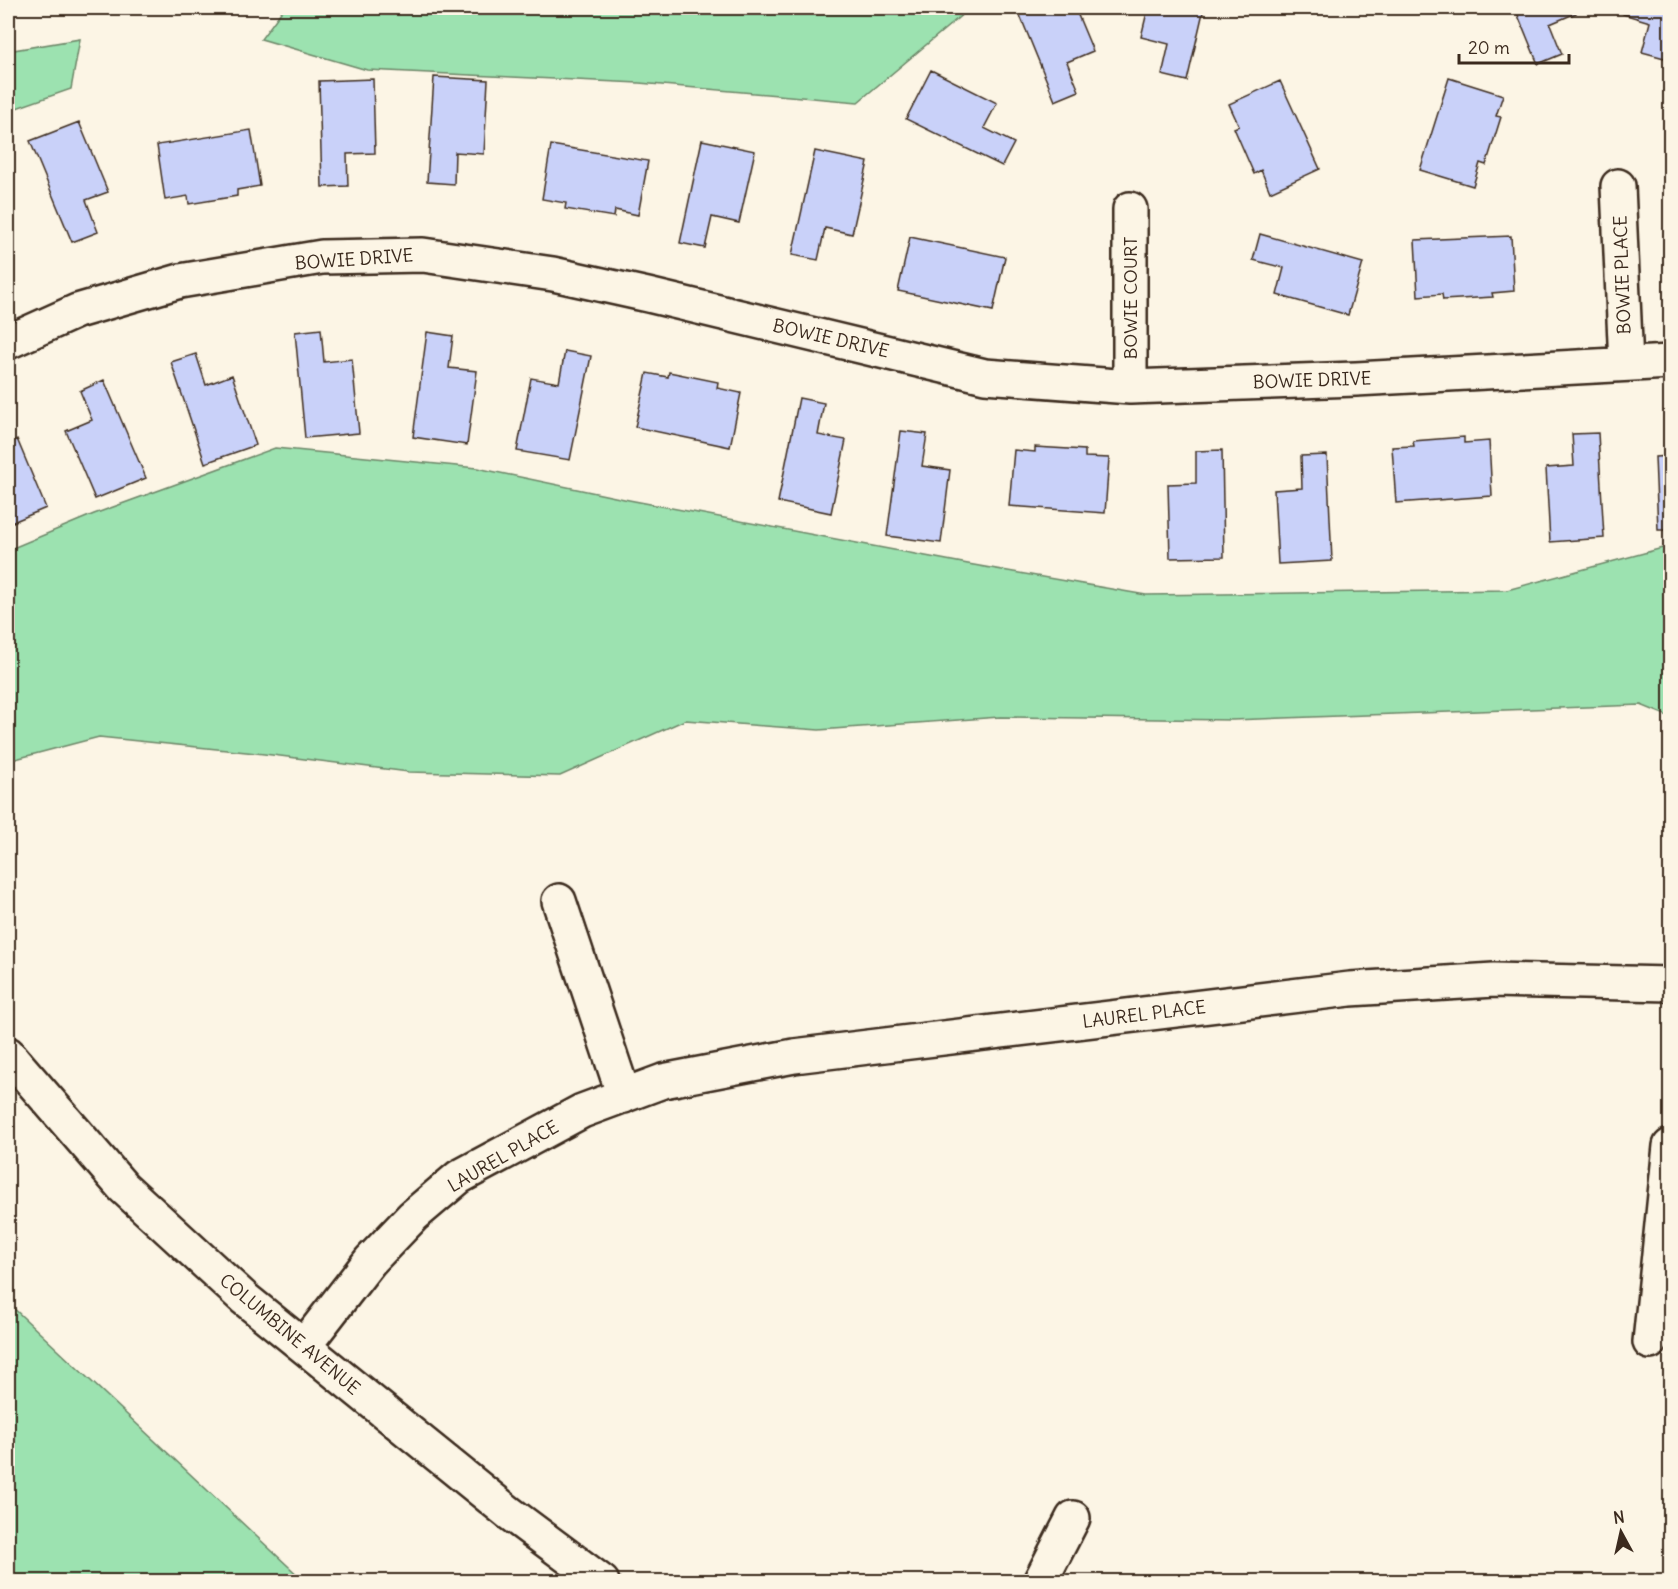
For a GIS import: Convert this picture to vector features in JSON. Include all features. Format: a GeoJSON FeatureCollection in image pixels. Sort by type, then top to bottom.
{"type":"FeatureCollection","features":[{"type":"Feature","properties":{"kind":"street","name":"BOWIE PLACE"},"geometry":{"type":"LineString","coordinates":[[1618,186],[1626,364]]}},
{"type":"Feature","properties":{"kind":"street","name":"BOWIE COURT"},"geometry":{"type":"LineString","coordinates":[[1130,209],[1130,387]]}},
{"type":"Feature","properties":{"kind":"street","name":"BOWIE DRIVE"},"geometry":{"type":"LineString","coordinates":[[8,342],[76,311],[180,281],[322,257],[423,255],[574,279],[986,375],[1130,387],[1356,379],[1671,362]]}},
{"type":"Feature","properties":{"kind":"street"},"geometry":{"type":"LineString","coordinates":[[559,901],[624,1096]]}},
{"type":"Feature","properties":{"kind":"street","name":"LAUREL PLACE"},"geometry":{"type":"LineString","coordinates":[[304,1346],[370,1261],[413,1215],[459,1177],[582,1111],[663,1081],[794,1056],[1350,989],[1494,980],[1671,984]]}},
{"type":"Feature","properties":{"kind":"street","name":"COLUMBINE AVENUE"},"geometry":{"type":"LineString","coordinates":[[8,1054],[123,1187],[245,1299],[508,1512],[602,1581]]}},
{"type":"Feature","properties":{"kind":"street"},"geometry":{"type":"LineString","coordinates":[[1650,1342],[1671,1146]]}},
{"type":"Feature","properties":{"kind":"street"},"geometry":{"type":"LineString","coordinates":[[1040,1581],[1073,1518]]}},
{"type":"Feature","properties":{"kind":"green space"},"geometry":{"type":"Polygon","coordinates":[[[284,8],[970,8],[858,102],[639,83],[367,70],[261,39],[284,8]]]}},
{"type":"Feature","properties":{"kind":"green space"},"geometry":{"type":"Polygon","coordinates":[[[80,39],[71,89],[8,111],[8,51],[80,39]]]}},
{"type":"Feature","properties":{"kind":"green space"},"geometry":{"type":"Polygon","coordinates":[[[275,448],[477,468],[629,500],[1146,595],[1507,590],[1670,546],[1670,717],[1641,705],[1232,720],[1000,717],[819,730],[685,720],[560,776],[409,772],[99,737],[8,761],[8,550],[94,514],[275,448]]]}},
{"type":"Feature","properties":{"kind":"green space"},"geometry":{"type":"Polygon","coordinates":[[[8,1303],[304,1581],[20,1582],[8,1573],[8,1303]]]}},
{"type":"Feature","properties":{"kind":"building"},"geometry":{"type":"Polygon","coordinates":[[[1017,8],[1075,8],[1093,51],[1067,62],[1079,91],[1055,101],[1017,8]]]}},
{"type":"Feature","properties":{"kind":"building"},"geometry":{"type":"Polygon","coordinates":[[[1148,8],[1204,8],[1187,81],[1162,75],[1169,44],[1141,37],[1148,8]]]}},
{"type":"Feature","properties":{"kind":"building"},"geometry":{"type":"Polygon","coordinates":[[[1515,8],[1574,8],[1576,13],[1550,24],[1562,54],[1538,64],[1515,8]]]}},
{"type":"Feature","properties":{"kind":"building"},"geometry":{"type":"Polygon","coordinates":[[[1625,8],[1670,8],[1668,59],[1642,52],[1650,22],[1623,14],[1625,8]]]}},
{"type":"Feature","properties":{"kind":"building"},"geometry":{"type":"Polygon","coordinates":[[[931,70],[997,103],[984,128],[1014,143],[1002,166],[906,119],[931,70]]]}},
{"type":"Feature","properties":{"kind":"building"},"geometry":{"type":"Polygon","coordinates":[[[434,77],[488,80],[484,154],[455,152],[454,184],[427,182],[434,77]]]}},
{"type":"Feature","properties":{"kind":"building"},"geometry":{"type":"Polygon","coordinates":[[[1449,78],[1503,95],[1496,116],[1501,117],[1486,165],[1480,163],[1473,186],[1420,170],[1449,78]]]}},
{"type":"Feature","properties":{"kind":"building"},"geometry":{"type":"Polygon","coordinates":[[[373,79],[375,153],[347,154],[348,186],[322,187],[319,81],[373,79]]]}},
{"type":"Feature","properties":{"kind":"building"},"geometry":{"type":"Polygon","coordinates":[[[1280,81],[1320,169],[1270,192],[1261,170],[1254,174],[1234,128],[1239,126],[1229,104],[1280,81]]]}},
{"type":"Feature","properties":{"kind":"building"},"geometry":{"type":"Polygon","coordinates":[[[79,122],[108,192],[86,200],[98,232],[72,242],[30,141],[79,122]]]}},
{"type":"Feature","properties":{"kind":"building"},"geometry":{"type":"Polygon","coordinates":[[[251,130],[260,186],[237,190],[237,196],[189,204],[188,196],[165,200],[157,145],[251,130]]]}},
{"type":"Feature","properties":{"kind":"building"},"geometry":{"type":"Polygon","coordinates":[[[702,140],[755,151],[739,223],[712,217],[705,248],[680,243],[702,140]]]}},
{"type":"Feature","properties":{"kind":"building"},"geometry":{"type":"Polygon","coordinates":[[[551,145],[648,161],[638,215],[615,210],[614,217],[565,209],[566,203],[542,199],[551,145]]]}},
{"type":"Feature","properties":{"kind":"building"},"geometry":{"type":"Polygon","coordinates":[[[815,151],[868,162],[852,234],[825,228],[818,260],[792,255],[815,151]]]}},
{"type":"Feature","properties":{"kind":"building"},"geometry":{"type":"Polygon","coordinates":[[[1260,234],[1363,263],[1348,315],[1277,295],[1284,268],[1253,260],[1260,234]]]}},
{"type":"Feature","properties":{"kind":"building"},"geometry":{"type":"Polygon","coordinates":[[[1511,236],[1514,291],[1492,293],[1493,297],[1443,300],[1442,294],[1418,296],[1415,240],[1511,236]]]}},
{"type":"Feature","properties":{"kind":"building"},"geometry":{"type":"Polygon","coordinates":[[[910,237],[1005,257],[993,311],[898,291],[910,237]]]}},
{"type":"Feature","properties":{"kind":"building"},"geometry":{"type":"Polygon","coordinates":[[[321,329],[324,362],[352,359],[359,433],[305,438],[295,332],[321,329]]]}},
{"type":"Feature","properties":{"kind":"building"},"geometry":{"type":"Polygon","coordinates":[[[427,332],[453,336],[449,368],[477,371],[467,445],[413,437],[427,332]]]}},
{"type":"Feature","properties":{"kind":"building"},"geometry":{"type":"Polygon","coordinates":[[[565,351],[591,356],[570,460],[517,451],[531,378],[559,383],[565,351]]]}},
{"type":"Feature","properties":{"kind":"building"},"geometry":{"type":"Polygon","coordinates":[[[196,354],[206,385],[232,375],[256,445],[205,463],[171,362],[196,354]]]}},
{"type":"Feature","properties":{"kind":"building"},"geometry":{"type":"Polygon","coordinates":[[[669,372],[718,382],[717,388],[741,393],[730,447],[635,427],[647,373],[668,377],[669,372]]]}},
{"type":"Feature","properties":{"kind":"building"},"geometry":{"type":"Polygon","coordinates":[[[104,380],[146,478],[95,499],[66,431],[92,420],[80,391],[104,380]]]}},
{"type":"Feature","properties":{"kind":"building"},"geometry":{"type":"Polygon","coordinates":[[[799,398],[824,403],[818,435],[846,440],[831,513],[778,502],[799,398]]]}},
{"type":"Feature","properties":{"kind":"building"},"geometry":{"type":"Polygon","coordinates":[[[901,431],[927,434],[922,466],[950,470],[941,543],[887,536],[901,431]]]}},
{"type":"Feature","properties":{"kind":"building"},"geometry":{"type":"Polygon","coordinates":[[[1598,433],[1604,538],[1550,542],[1546,468],[1574,466],[1572,434],[1598,433]]]}},
{"type":"Feature","properties":{"kind":"building"},"geometry":{"type":"Polygon","coordinates":[[[1464,437],[1464,443],[1489,441],[1492,496],[1396,503],[1392,447],[1414,446],[1413,441],[1464,437]]]}},
{"type":"Feature","properties":{"kind":"building"},"geometry":{"type":"Polygon","coordinates":[[[17,439],[46,508],[8,524],[8,444],[17,439]]]}},
{"type":"Feature","properties":{"kind":"building"},"geometry":{"type":"Polygon","coordinates":[[[1035,447],[1085,450],[1085,457],[1109,458],[1105,513],[1009,506],[1014,450],[1035,452],[1035,447]]]}},
{"type":"Feature","properties":{"kind":"building"},"geometry":{"type":"Polygon","coordinates":[[[1222,450],[1224,557],[1170,558],[1168,484],[1196,483],[1196,451],[1222,450]]]}},
{"type":"Feature","properties":{"kind":"building"},"geometry":{"type":"Polygon","coordinates":[[[1327,455],[1332,561],[1278,564],[1274,490],[1302,488],[1301,456],[1327,455]]]}},
{"type":"Feature","properties":{"kind":"building"},"geometry":{"type":"Polygon","coordinates":[[[1670,456],[1670,530],[1658,530],[1655,457],[1670,456]]]}}]}
